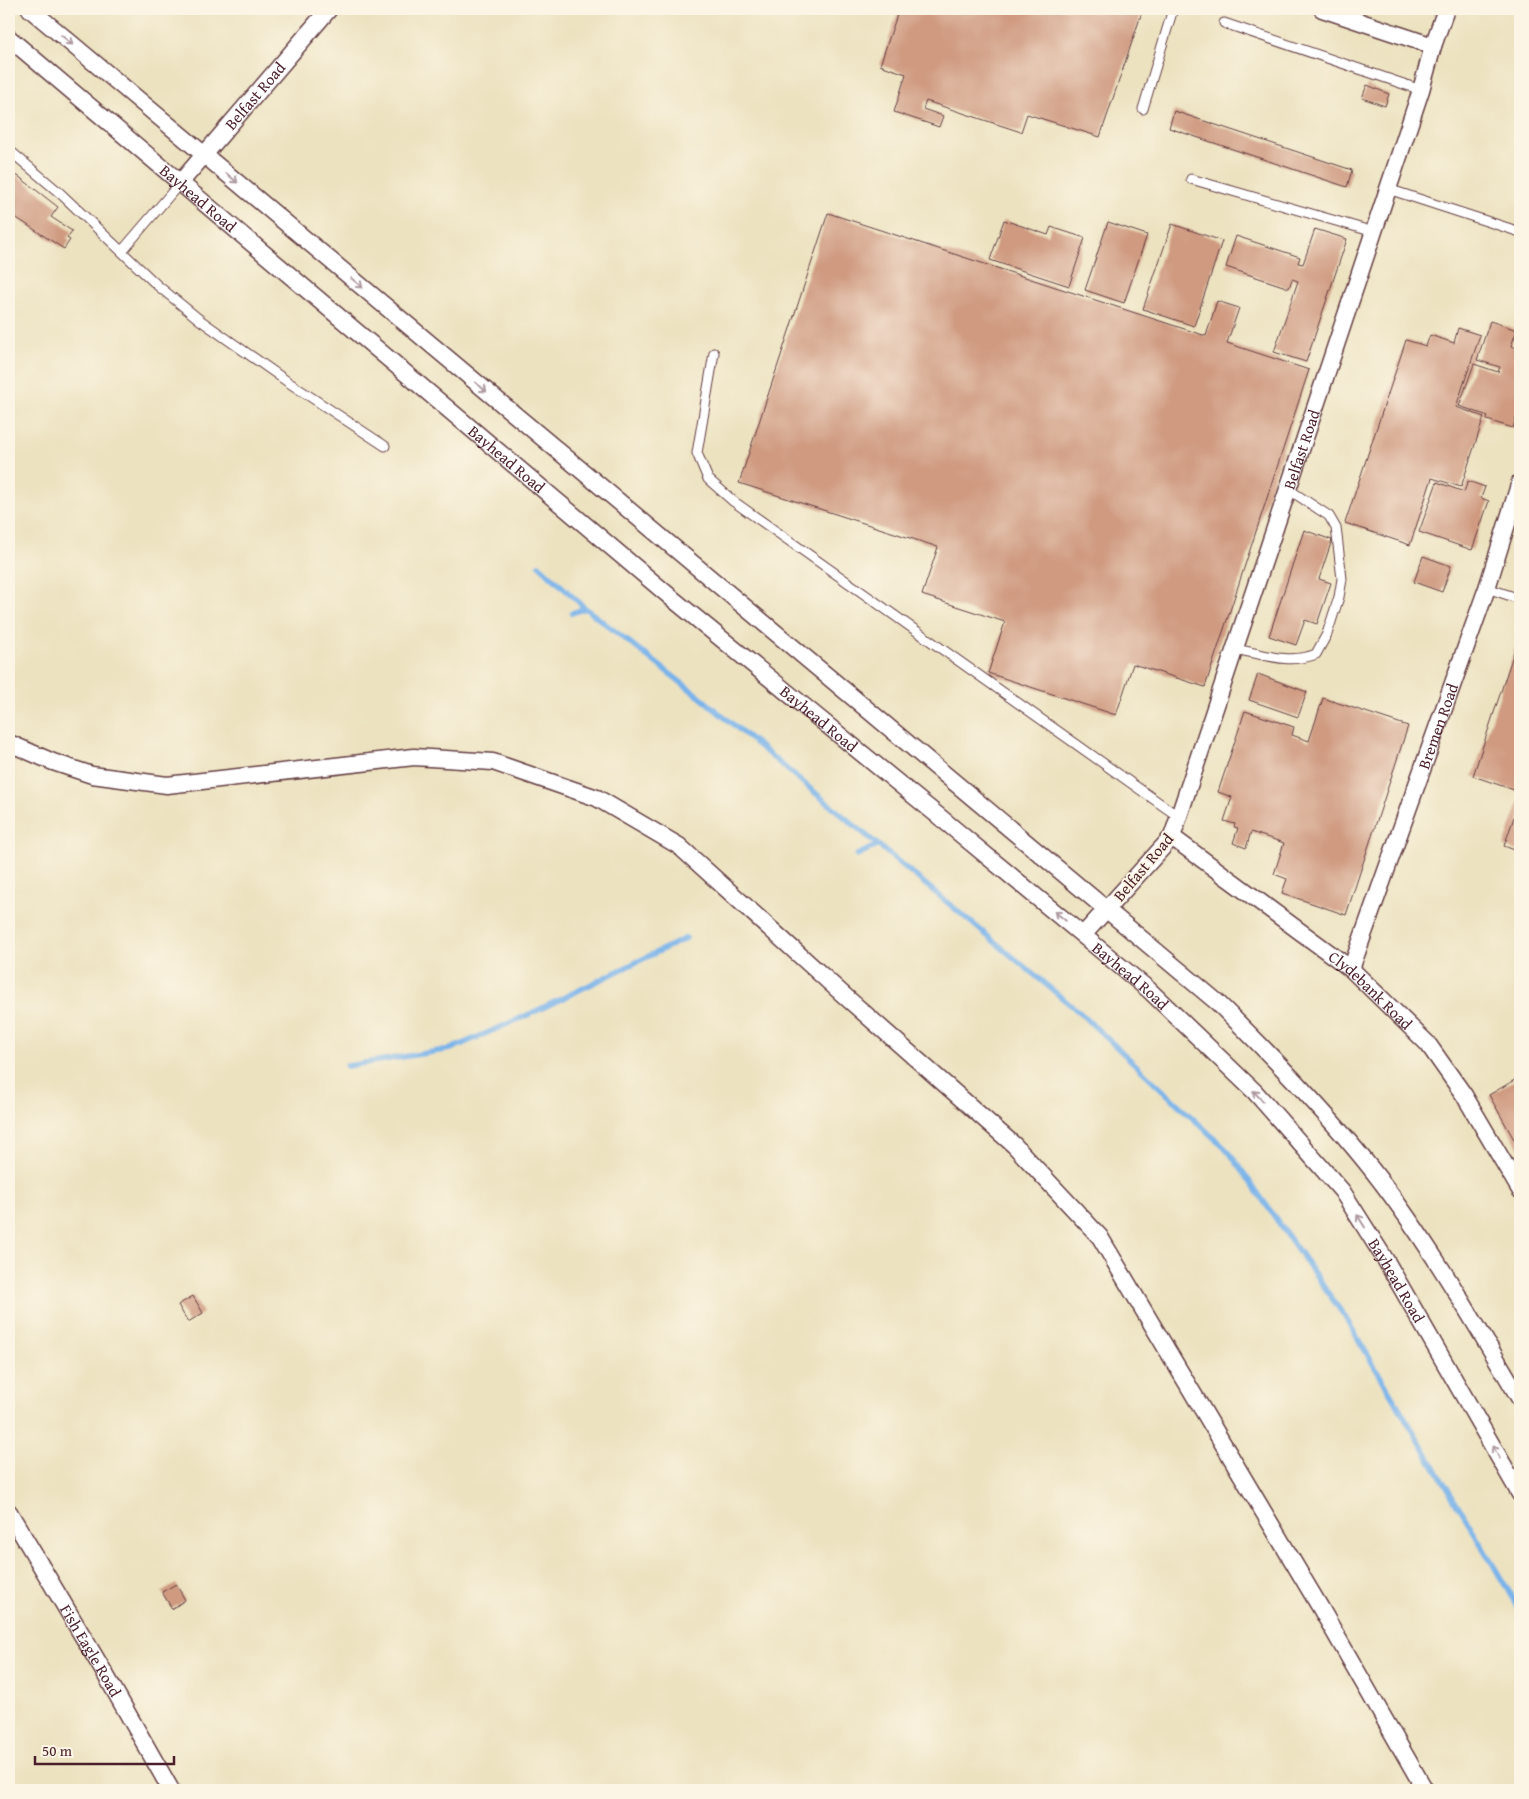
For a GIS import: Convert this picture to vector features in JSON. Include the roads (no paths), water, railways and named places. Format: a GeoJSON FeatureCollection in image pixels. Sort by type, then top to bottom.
{"type":"FeatureCollection","features":[{"type":"Feature","properties":{"kind":"street"},"geometry":{"type":"LineString","coordinates":[[30,9],[1217,1002],[1278,1062],[1366,1162],[1412,1224],[1484,1338],[1520,1400]]}},
{"type":"Feature","properties":{"kind":"street","name":"Belfast Road"},"geometry":{"type":"LineString","coordinates":[[180,183],[328,9]]}},
{"type":"Feature","properties":{"kind":"street"},"geometry":{"type":"LineString","coordinates":[[1322,9],[1433,46],[1446,9]]}},
{"type":"Feature","properties":{"kind":"street","name":"Bayhead Road"},"geometry":{"type":"LineString","coordinates":[[9,38],[674,600],[1149,990],[1255,1092],[1342,1191],[1385,1260],[1520,1494]]}},
{"type":"Feature","properties":{"kind":"street","name":"Belfast Road"},"geometry":{"type":"LineString","coordinates":[[1083,935],[1172,837],[1421,90],[1433,46]]}},
{"type":"Feature","properties":{"kind":"street","name":"Bremen Road"},"geometry":{"type":"LineString","coordinates":[[1351,969],[1487,588],[1520,482]]}},
{"type":"Feature","properties":{"kind":"street"},"geometry":{"type":"LineString","coordinates":[[9,743],[54,762],[92,775],[167,785],[414,757],[493,762],[597,798],[679,846],[846,998],[1014,1145],[1100,1237],[1320,1607],[1425,1790]]}},
{"type":"Feature","properties":{"kind":"street","name":"Clydebank Road"},"geometry":{"type":"LineString","coordinates":[[1172,837],[1351,969],[1428,1044],[1464,1095],[1519,1186]]}},
{"type":"Feature","properties":{"kind":"street","name":"Fish Eagle Road"},"geometry":{"type":"LineString","coordinates":[[9,1512],[104,1672],[171,1790]]}},
{"type":"Feature","properties":{"kind":"lane"},"geometry":{"type":"LineString","coordinates":[[1143,109],[1173,9]]}},
{"type":"Feature","properties":{"kind":"lane"},"geometry":{"type":"LineString","coordinates":[[1224,23],[1421,90]]}},
{"type":"Feature","properties":{"kind":"lane"},"geometry":{"type":"LineString","coordinates":[[9,150],[61,194],[158,285],[200,320],[234,346],[385,446]]}},
{"type":"Feature","properties":{"kind":"lane"},"geometry":{"type":"LineString","coordinates":[[1191,179],[1374,232]]}},
{"type":"Feature","properties":{"kind":"lane"},"geometry":{"type":"LineString","coordinates":[[122,252],[180,183]]}},
{"type":"Feature","properties":{"kind":"lane"},"geometry":{"type":"LineString","coordinates":[[1388,189],[1520,232]]}},
{"type":"Feature","properties":{"kind":"lane"},"geometry":{"type":"LineString","coordinates":[[714,353],[698,453],[708,479],[733,501],[1179,817]]}},
{"type":"Feature","properties":{"kind":"lane"},"geometry":{"type":"LineString","coordinates":[[1235,649],[1293,660],[1306,659],[1316,654],[1327,634],[1339,597],[1342,579],[1336,528],[1329,516],[1288,489]]}},
{"type":"Feature","properties":{"kind":"lane"},"geometry":{"type":"LineString","coordinates":[[1487,588],[1520,599]]}},
{"type":"Feature","properties":{"kind":"waterway"},"geometry":{"type":"LineString","coordinates":[[539,565],[585,608],[700,697],[1079,1012],[1229,1152],[1345,1317],[1520,1610]]}},
{"type":"Feature","properties":{"kind":"waterway"},"geometry":{"type":"LineString","coordinates":[[572,613],[585,608]]}},
{"type":"Feature","properties":{"kind":"waterway"},"geometry":{"type":"LineString","coordinates":[[857,855],[878,845]]}},
{"type":"Feature","properties":{"kind":"waterway"},"geometry":{"type":"LineString","coordinates":[[347,1066],[451,1049],[532,1013],[686,938]]}},
{"type":"Feature","properties":{"kind":"waterway"},"geometry":{"type":"LineString","coordinates":[[9,1116],[14,1115]]}}]}
